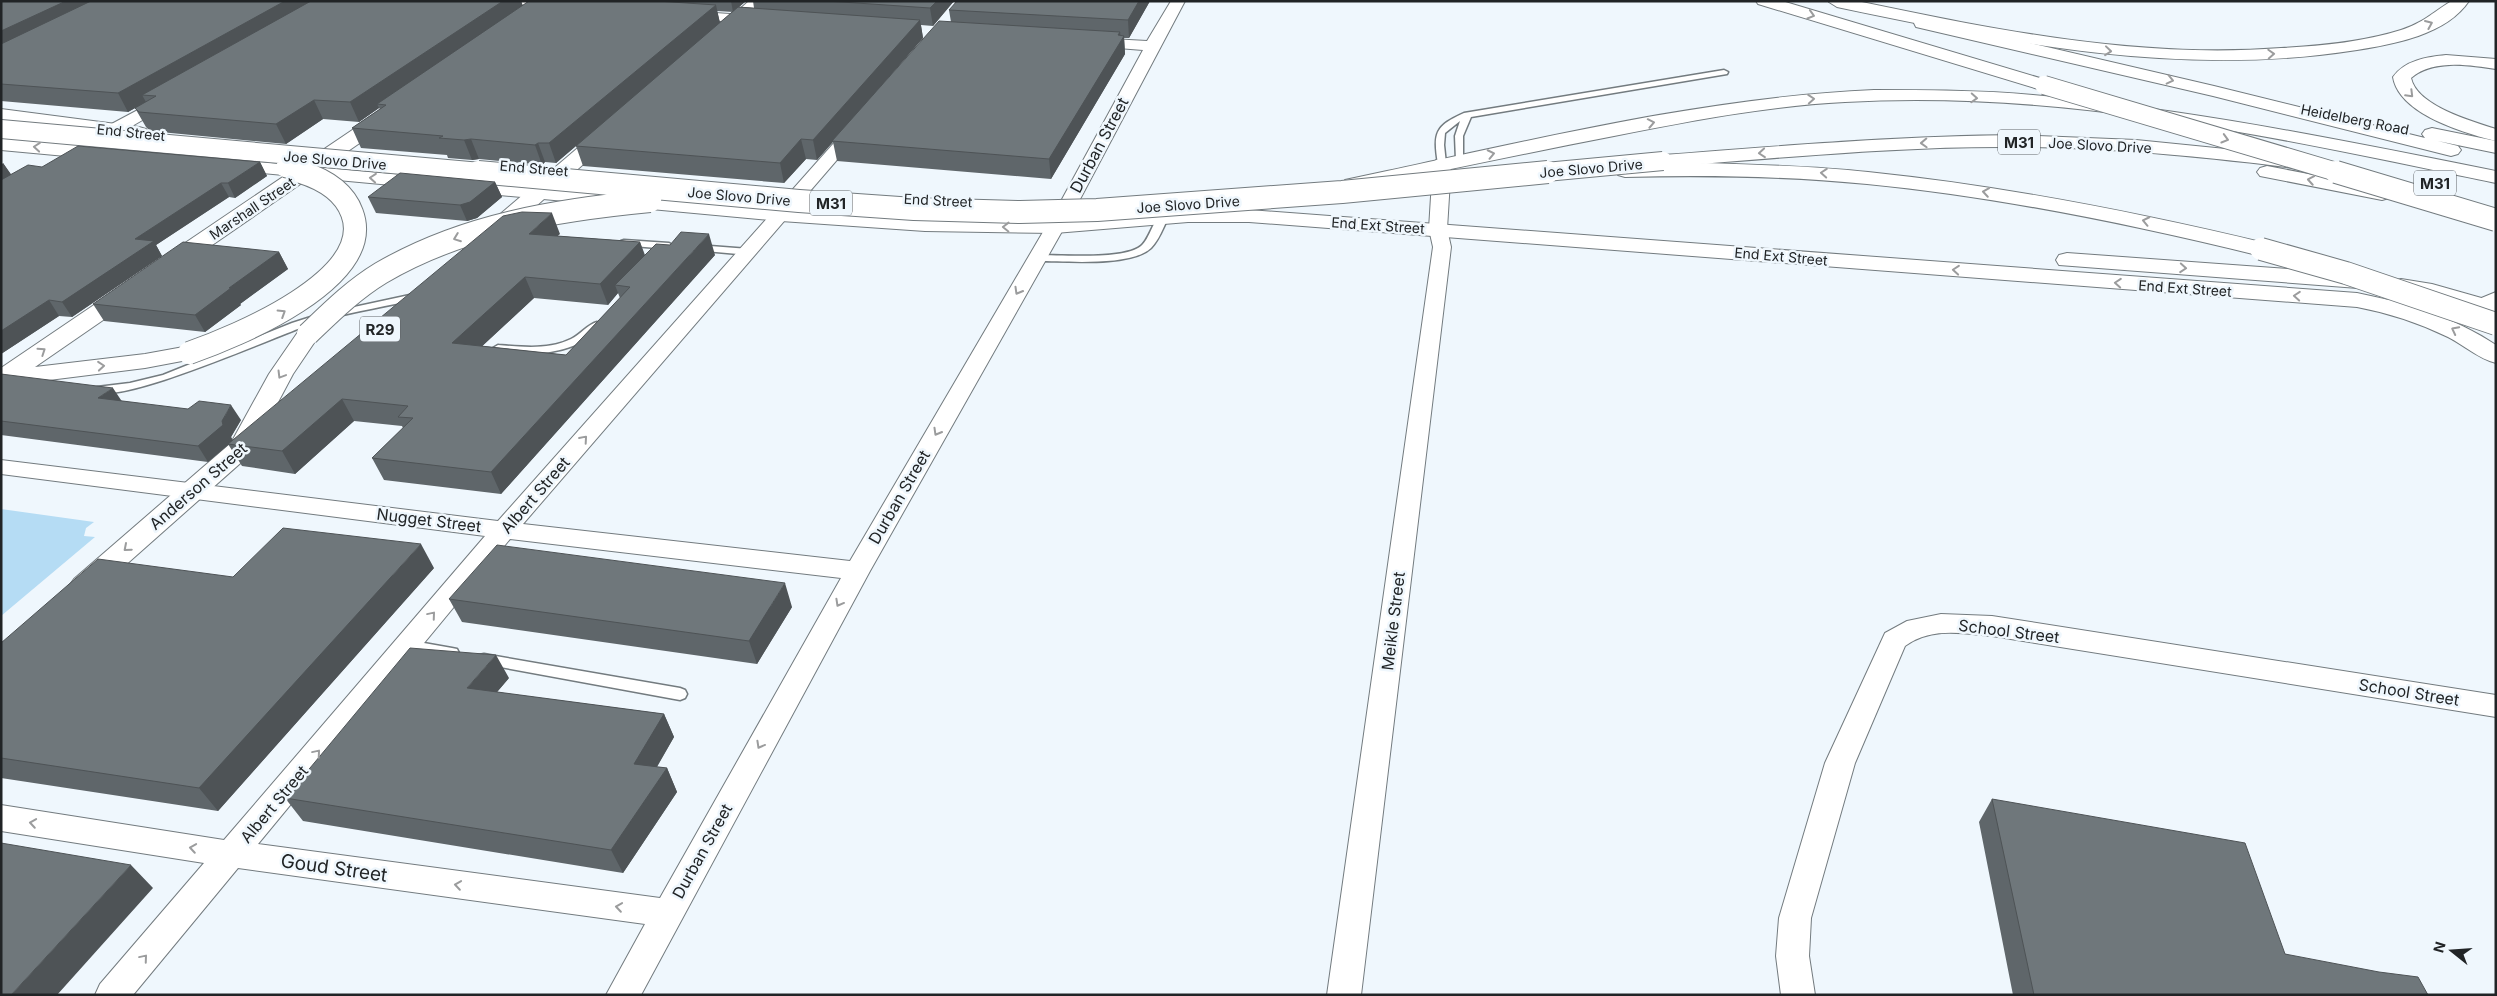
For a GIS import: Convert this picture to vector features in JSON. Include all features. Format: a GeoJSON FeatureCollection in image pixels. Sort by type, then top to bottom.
{"type":"FeatureCollection","features":[{"type":"Feature","properties":{"kind":"main road"},"geometry":{"type":"LineString","coordinates":[[1764,1],[2496,218]]}},
{"type":"Feature","properties":{"kind":"main road"},"geometry":{"type":"LineString","coordinates":[[1835,2],[2014,38],[2084,48],[2134,53],[2230,57],[2321,50],[2364,43],[2405,33],[2427,25],[2458,5]]}},
{"type":"Feature","properties":{"kind":"main road"},"geometry":{"type":"LineString","coordinates":[[1835,2],[2214,90],[2496,162]]}},
{"type":"Feature","properties":{"kind":"main road"},"geometry":{"type":"LineString","coordinates":[[522,21],[547,3]]}},
{"type":"Feature","properties":{"kind":"main road"},"geometry":{"type":"LineString","coordinates":[[703,50],[740,18],[764,11]]}},
{"type":"Feature","properties":{"kind":"main road"},"geometry":{"type":"LineString","coordinates":[[2496,64],[2444,61],[2421,63],[2408,69],[2402,77],[2403,87],[2412,97],[2434,110],[2496,135]]}},
{"type":"Feature","properties":{"kind":"main road","name":"Heidelberg Road"},"geometry":{"type":"LineString","coordinates":[[2214,90],[2496,147]]}},
{"type":"Feature","properties":{"kind":"main road"},"geometry":{"type":"LineString","coordinates":[[1256,205],[1451,162],[1746,106],[1807,99],[1921,95],[2037,101],[2217,122],[2496,177]]}},
{"type":"Feature","properties":{"kind":"main road","name":"Marshall Street"},"geometry":{"type":"LineString","coordinates":[[1,380],[398,107]]}},
{"type":"Feature","properties":{"kind":"main road","name":"End Street"},"geometry":{"type":"LineString","coordinates":[[1,115],[112,130],[564,171],[793,203],[925,225],[1054,228]]}},
{"type":"Feature","properties":{"kind":"main road"},"geometry":{"type":"LineString","coordinates":[[456,264],[623,120]]}},
{"type":"Feature","properties":{"kind":"main road","name":"Joe Slovo Drive"},"geometry":{"type":"LineString","coordinates":[[1,130],[793,203],[1020,212],[1097,210],[1274,197],[1663,161],[1866,145],[2024,142],[2081,142],[2154,148],[2374,171],[2496,195]]}},
{"type":"Feature","properties":{"kind":"main road"},"geometry":{"type":"LineString","coordinates":[[2024,142],[2260,171],[2496,218]]}},
{"type":"Feature","properties":{"kind":"main road"},"geometry":{"type":"LineString","coordinates":[[1,380],[50,370],[141,363],[189,353],[220,343],[275,317],[300,301],[322,283],[342,261],[352,245],[355,228],[353,211],[344,196],[322,178],[301,172],[142,143]]}},
{"type":"Feature","properties":{"kind":"main road","name":"End Street"},"geometry":{"type":"LineString","coordinates":[[1,144],[538,193],[793,203],[1069,203]]}},
{"type":"Feature","properties":{"kind":"main road"},"geometry":{"type":"LineString","coordinates":[[1500,177],[1641,170],[1716,170],[1820,173],[1962,188],[2084,208],[2261,249],[2493,312]]}},
{"type":"Feature","properties":{"kind":"main road"},"geometry":{"type":"LineString","coordinates":[[241,449],[263,404],[295,351],[308,334],[340,302],[371,278],[438,245],[514,220],[593,205],[644,202],[793,203]]}},
{"type":"Feature","properties":{"kind":"main road","name":"End Ext Street"},"geometry":{"type":"LineString","coordinates":[[1069,203],[1256,205],[1445,228],[2022,276],[2357,300],[2390,306],[2437,322],[2460,333],[2496,356]]}},
{"type":"Feature","properties":{"kind":"main road","name":"End Ext Street"},"geometry":{"type":"LineString","coordinates":[[1054,228],[1163,218],[1241,216],[2317,277],[2413,287],[2493,312]]}},
{"type":"Feature","properties":{"kind":"main road","name":"R29"},"geometry":{"type":"LineString","coordinates":[[382,328],[427,289]]}},
{"type":"Feature","properties":{"kind":"main road"},"geometry":{"type":"LineString","coordinates":[[2390,306],[2493,312]]}},
{"type":"Feature","properties":{"kind":"main road","name":"Anderson Street"},"geometry":{"type":"LineString","coordinates":[[67,601],[285,410]]}},
{"type":"Feature","properties":{"kind":"street"},"geometry":{"type":"LineString","coordinates":[[492,1],[547,3],[574,7]]}},
{"type":"Feature","properties":{"kind":"street","name":"Durban Street"},"geometry":{"type":"LineString","coordinates":[[623,995],[857,570],[1069,203],[1152,46],[1178,1]]}},
{"type":"Feature","properties":{"kind":"street"},"geometry":{"type":"LineString","coordinates":[[671,14],[740,18]]}},
{"type":"Feature","properties":{"kind":"street"},"geometry":{"type":"LineString","coordinates":[[1074,41],[1152,46]]}},
{"type":"Feature","properties":{"kind":"street"},"geometry":{"type":"LineString","coordinates":[[51,165],[179,92]]}},
{"type":"Feature","properties":{"kind":"street","name":"Albert Street"},"geometry":{"type":"LineString","coordinates":[[112,995],[504,530],[870,113]]}},
{"type":"Feature","properties":{"kind":"street","name":"Meikle Street"},"geometry":{"type":"LineString","coordinates":[[1344,995],[1445,228],[1451,162]]}},
{"type":"Feature","properties":{"kind":"street","name":"Nugget Street"},"geometry":{"type":"LineString","coordinates":[[1,467],[504,530],[857,570]]}},
{"type":"Feature","properties":{"kind":"street","name":"School Street"},"geometry":{"type":"LineString","coordinates":[[1798,995],[1792,963],[1792,934],[1840,763],[1894,640],[1905,631],[1933,622],[1992,626],[2496,706]]}},
{"type":"Feature","properties":{"kind":"street","name":"Goud Street"},"geometry":{"type":"LineString","coordinates":[[1,818],[232,854],[667,914]]}},
{"type":"Feature","properties":{"kind":"lane"},"geometry":{"type":"LineString","coordinates":[[1451,162],[1438,137],[1446,123],[1467,115],[1724,72]]}},
{"type":"Feature","properties":{"kind":"lane"},"geometry":{"type":"LineString","coordinates":[[1451,162],[1467,115]]}},
{"type":"Feature","properties":{"kind":"lane"},"geometry":{"type":"LineString","coordinates":[[1037,258],[1126,257],[1140,253],[1151,243],[1163,218]]}},
{"type":"Feature","properties":{"kind":"lane"},"geometry":{"type":"LineString","coordinates":[[613,242],[749,252]]}},
{"type":"Feature","properties":{"kind":"lane"},"geometry":{"type":"LineString","coordinates":[[657,260],[680,247]]}},
{"type":"Feature","properties":{"kind":"lane"},"geometry":{"type":"LineString","coordinates":[[94,390],[149,383],[296,325],[427,289]]}},
{"type":"Feature","properties":{"kind":"lane"},"geometry":{"type":"LineString","coordinates":[[498,348],[532,352],[562,346],[580,339],[594,329],[606,315]]}},
{"type":"Feature","properties":{"kind":"lane"},"geometry":{"type":"LineString","coordinates":[[408,645],[680,694]]}},
{"type":"Feature","properties":{"kind":"shaded area"},"geometry":{"type":"Polygon","coordinates":[[[1,509],[94,522],[86,528],[84,536],[95,537],[1,616],[1,509]]]}},
{"type":"Feature","properties":{"kind":"building"},"geometry":{"type":"Polygon","coordinates":[[[1,1],[66,1],[1,31],[1,1]]]}},
{"type":"Feature","properties":{"kind":"building"},"geometry":{"type":"Polygon","coordinates":[[[91,1],[285,1],[118,93],[1,84],[1,44],[91,1]]]}},
{"type":"Feature","properties":{"kind":"building"},"geometry":{"type":"Polygon","coordinates":[[[311,1],[503,1],[350,102],[314,100],[276,124],[139,112],[135,108],[156,96],[142,95],[311,1]]]}},
{"type":"Feature","properties":{"kind":"building"},"geometry":{"type":"Polygon","coordinates":[[[529,1],[657,1],[716,5],[549,143],[538,143],[535,145],[464,140],[439,138],[443,136],[352,128],[386,105],[377,104],[529,1]]]}},
{"type":"Feature","properties":{"kind":"building"},"geometry":{"type":"Polygon","coordinates":[[[827,1],[937,1],[930,8],[827,1]]]}},
{"type":"Feature","properties":{"kind":"building"},"geometry":{"type":"Polygon","coordinates":[[[957,1],[1139,1],[1128,20],[949,10],[957,1]]]}},
{"type":"Feature","properties":{"kind":"building"},"geometry":{"type":"Polygon","coordinates":[[[738,7],[920,20],[813,140],[801,139],[780,163],[576,146],[738,7]]]}},
{"type":"Feature","properties":{"kind":"building"},"geometry":{"type":"Polygon","coordinates":[[[939,21],[1120,32],[1118,35],[1124,36],[1049,159],[832,141],[939,21]]]}},
{"type":"Feature","properties":{"kind":"building"},"geometry":{"type":"Polygon","coordinates":[[[78,146],[260,162],[228,183],[221,183],[135,239],[154,241],[62,302],[49,300],[1,331],[1,180],[28,165],[42,167],[78,146]]]}},
{"type":"Feature","properties":{"kind":"building"},"geometry":{"type":"Polygon","coordinates":[[[400,173],[495,182],[470,202],[460,205],[368,197],[400,173]]]}},
{"type":"Feature","properties":{"kind":"building"},"geometry":{"type":"Polygon","coordinates":[[[522,212],[552,213],[529,234],[640,242],[600,284],[525,277],[452,343],[566,355],[630,287],[615,285],[656,244],[670,245],[681,232],[709,234],[491,472],[372,458],[413,418],[398,417],[408,406],[342,399],[282,451],[228,444],[503,216],[522,212]]]}},
{"type":"Feature","properties":{"kind":"building"},"geometry":{"type":"Polygon","coordinates":[[[183,242],[279,252],[195,315],[93,304],[183,242]]]}},
{"type":"Feature","properties":{"kind":"building"},"geometry":{"type":"Polygon","coordinates":[[[1,374],[113,388],[98,398],[188,409],[199,401],[231,405],[222,421],[223,425],[198,446],[1,421],[1,374]]]}},
{"type":"Feature","properties":{"kind":"building"},"geometry":{"type":"Polygon","coordinates":[[[283,528],[421,544],[199,788],[1,758],[1,643],[98,559],[233,577],[283,528]]]}},
{"type":"Feature","properties":{"kind":"building"},"geometry":{"type":"Polygon","coordinates":[[[497,545],[785,583],[749,641],[449,599],[497,545]]]}},
{"type":"Feature","properties":{"kind":"building"},"geometry":{"type":"Polygon","coordinates":[[[410,648],[496,655],[467,688],[664,714],[634,764],[667,768],[611,850],[285,798],[410,648]]]}},
{"type":"Feature","properties":{"kind":"building"},"geometry":{"type":"Polygon","coordinates":[[[1992,799],[2245,843],[2285,954],[2379,972],[2418,977],[2428,995],[2034,995],[1992,799]]]}},
{"type":"Feature","properties":{"kind":"building"},"geometry":{"type":"Polygon","coordinates":[[[1,843],[131,865],[11,995],[1,995],[1,843]]]}}]}
